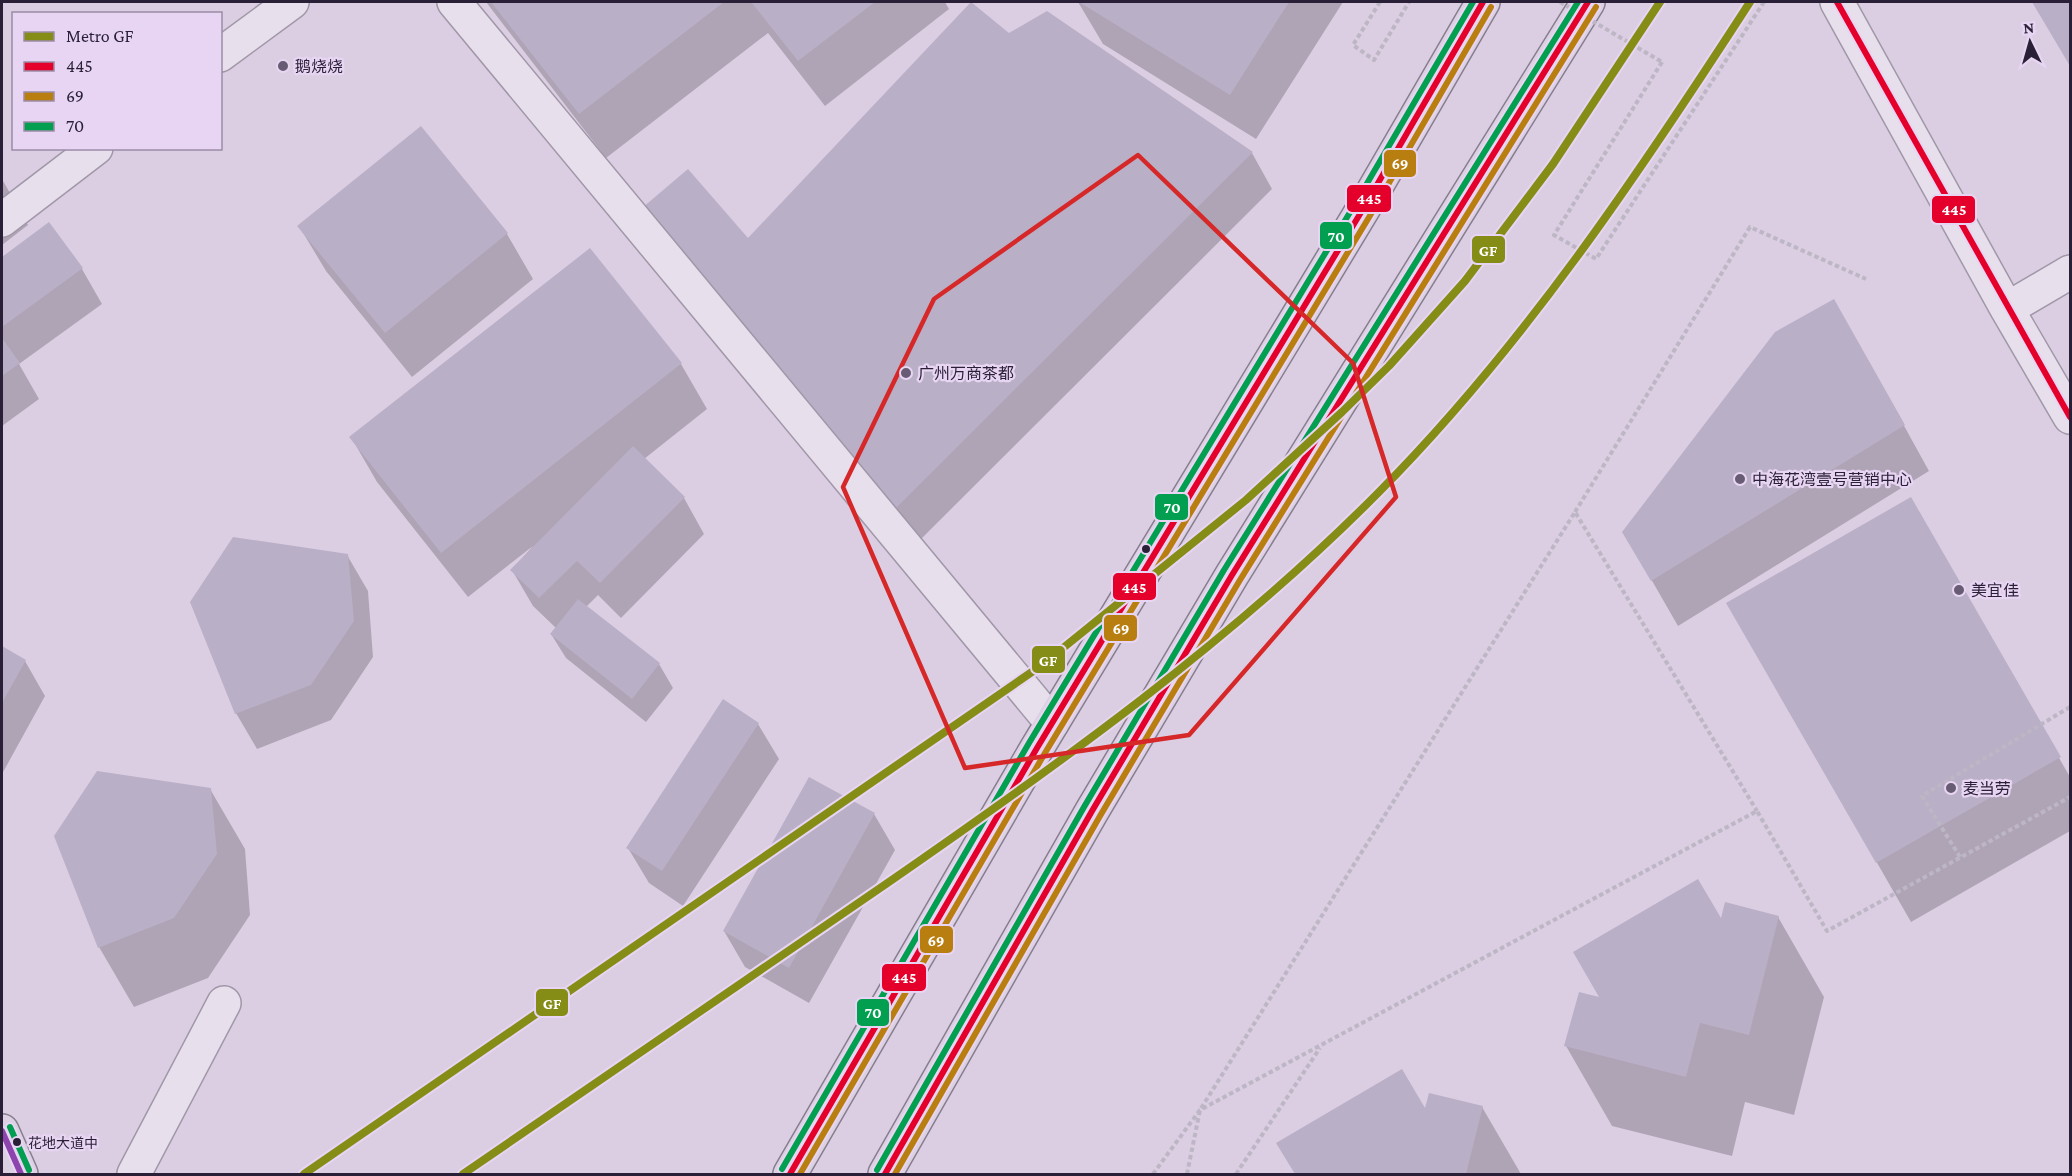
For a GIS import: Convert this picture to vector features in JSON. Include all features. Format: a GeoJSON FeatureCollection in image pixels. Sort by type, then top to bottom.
{"type":"FeatureCollection","features":[{"type":"Feature","properties":{"kind":"main road"},"geometry":{"type":"LineString","coordinates":[[790,1174],[1052,723],[1362,209],[1483,2]]}},
{"type":"Feature","properties":{"kind":"main road"},"geometry":{"type":"LineString","coordinates":[[885,1174],[1086,821],[1232,575],[1588,2]]}},
{"type":"Feature","properties":{"kind":"main road"},"geometry":{"type":"LineString","coordinates":[[2,1131],[21,1174]]}},
{"type":"Feature","properties":{"kind":"street"},"geometry":{"type":"LineString","coordinates":[[222,54],[292,2]]}},
{"type":"Feature","properties":{"kind":"street"},"geometry":{"type":"LineString","coordinates":[[454,2],[1052,723]]}},
{"type":"Feature","properties":{"kind":"street"},"geometry":{"type":"LineString","coordinates":[[1837,2],[2007,309],[2070,417]]}},
{"type":"Feature","properties":{"kind":"street"},"geometry":{"type":"LineString","coordinates":[[2,220],[93,150]]}},
{"type":"Feature","properties":{"kind":"street"},"geometry":{"type":"LineString","coordinates":[[2007,309],[2070,272]]}},
{"type":"Feature","properties":{"kind":"street"},"geometry":{"type":"LineString","coordinates":[[134,1174],[224,1003]]}},
{"type":"Feature","properties":{"kind":"path"},"geometry":{"type":"LineString","coordinates":[[1380,2],[1353,45],[1374,60],[1409,2]]}},
{"type":"Feature","properties":{"kind":"path"},"geometry":{"type":"LineString","coordinates":[[1560,2],[1662,62],[1554,235],[1596,260],[1764,2]]}},
{"type":"Feature","properties":{"kind":"path"},"geometry":{"type":"LineString","coordinates":[[1153,1174],[1200,1110],[1575,512],[1750,227],[1866,279]]}},
{"type":"Feature","properties":{"kind":"path"},"geometry":{"type":"LineString","coordinates":[[1575,512],[1757,811],[1827,931],[2070,797]]}},
{"type":"Feature","properties":{"kind":"path"},"geometry":{"type":"LineString","coordinates":[[1960,857],[1922,796],[2070,707]]}},
{"type":"Feature","properties":{"kind":"path"},"geometry":{"type":"LineString","coordinates":[[1200,1110],[1757,811]]}},
{"type":"Feature","properties":{"kind":"path"},"geometry":{"type":"LineString","coordinates":[[1236,1174],[1322,1045]]}},
{"type":"Feature","properties":{"kind":"path"},"geometry":{"type":"LineString","coordinates":[[1187,1174],[1200,1110]]}},
{"type":"Feature","properties":{"kind":"highlighted area"},"geometry":{"type":"Polygon","coordinates":[[[1138,155],[1353,363],[1396,497],[1189,735],[965,768],[843,487],[934,299],[1138,155]]]}},
{"type":"Feature","properties":{"kind":"building"},"geometry":{"type":"Polygon","coordinates":[[[491,2],[724,2],[579,114],[491,2]]]}},
{"type":"Feature","properties":{"kind":"building"},"geometry":{"type":"Polygon","coordinates":[[[751,2],[875,2],[798,61],[751,2]]]}},
{"type":"Feature","properties":{"kind":"building","name":"广州万商茶都"},"geometry":{"type":"Polygon","coordinates":[[[971,2],[1009,33],[1047,11],[1253,152],[895,509],[642,208],[688,169],[748,238],[971,2]]]}},
{"type":"Feature","properties":{"kind":"building"},"geometry":{"type":"Polygon","coordinates":[[[1079,2],[1289,2],[1230,95],[1079,2]]]}},
{"type":"Feature","properties":{"kind":"building"},"geometry":{"type":"Polygon","coordinates":[[[2032,2],[2070,2],[2070,66],[2032,2]]]}},
{"type":"Feature","properties":{"kind":"building"},"geometry":{"type":"Polygon","coordinates":[[[421,126],[508,233],[385,333],[297,226],[421,126]]]}},
{"type":"Feature","properties":{"kind":"building"},"geometry":{"type":"Polygon","coordinates":[[[49,222],[83,268],[2,327],[2,257],[49,222]]]}},
{"type":"Feature","properties":{"kind":"building"},"geometry":{"type":"Polygon","coordinates":[[[590,248],[682,363],[441,553],[349,437],[590,248]]]}},
{"type":"Feature","properties":{"kind":"building","name":"中海花湾壹号营销中心"},"geometry":{"type":"Polygon","coordinates":[[[1834,299],[1905,425],[1651,581],[1622,532],[1775,332],[1834,299]]]}},
{"type":"Feature","properties":{"kind":"building"},"geometry":{"type":"Polygon","coordinates":[[[2,338],[20,363],[2,376],[2,338]]]}},
{"type":"Feature","properties":{"kind":"building"},"geometry":{"type":"Polygon","coordinates":[[[633,446],[685,497],[600,583],[577,561],[539,598],[510,570],[633,446]]]}},
{"type":"Feature","properties":{"kind":"building"},"geometry":{"type":"Polygon","coordinates":[[[1911,497],[2061,757],[1876,863],[1726,603],[1911,497]]]}},
{"type":"Feature","properties":{"kind":"building"},"geometry":{"type":"Polygon","coordinates":[[[233,537],[348,554],[354,621],[311,685],[235,714],[190,602],[233,537]]]}},
{"type":"Feature","properties":{"kind":"building"},"geometry":{"type":"Polygon","coordinates":[[[578,599],[660,663],[632,699],[550,634],[578,599]]]}},
{"type":"Feature","properties":{"kind":"building"},"geometry":{"type":"Polygon","coordinates":[[[2,646],[26,660],[2,703],[2,646]]]}},
{"type":"Feature","properties":{"kind":"building"},"geometry":{"type":"Polygon","coordinates":[[[723,699],[759,723],[662,871],[626,848],[723,699]]]}},
{"type":"Feature","properties":{"kind":"building"},"geometry":{"type":"Polygon","coordinates":[[[97,771],[211,788],[217,854],[174,918],[98,948],[54,836],[97,771]]]}},
{"type":"Feature","properties":{"kind":"building"},"geometry":{"type":"Polygon","coordinates":[[[809,777],[875,813],[789,968],[723,931],[809,777]]]}},
{"type":"Feature","properties":{"kind":"building"},"geometry":{"type":"Polygon","coordinates":[[[1698,879],[1721,918],[1725,902],[1779,916],[1749,1035],[1700,1023],[1686,1077],[1564,1046],[1579,992],[1599,997],[1573,952],[1698,879]]]}},
{"type":"Feature","properties":{"kind":"building"},"geometry":{"type":"Polygon","coordinates":[[[1402,1069],[1425,1108],[1429,1093],[1483,1106],[1466,1174],[1295,1174],[1276,1143],[1402,1069]]]}},
{"type":"Feature","properties":{"kind":"metro line","name":"GF"},"geometry":{"type":"LineString","coordinates":[[304,1174],[1042,665],[1246,500],[1389,366],[1465,281],[1553,164],[1660,2]]}},
{"type":"Feature","properties":{"kind":"metro line","name":"GF"},"geometry":{"type":"LineString","coordinates":[[463,1174],[886,884],[1078,748],[1202,652],[1320,549],[1430,438],[1530,319],[1621,195],[1750,2]]}},
{"type":"Feature","properties":{"kind":"transit line","name":"70"},"geometry":{"type":"LineString","coordinates":[[782,1169],[1029,743],[1355,204],[1473,2]]}},
{"type":"Feature","properties":{"kind":"transit line","name":"445"},"geometry":{"type":"LineString","coordinates":[[790,1174],[1037,748],[1363,209],[1483,2]]}},
{"type":"Feature","properties":{"kind":"transit line","name":"70"},"geometry":{"type":"LineString","coordinates":[[877,1170],[1084,807],[1224,570],[1578,2]]}},
{"type":"Feature","properties":{"kind":"transit line","name":"445"},"geometry":{"type":"LineString","coordinates":[[885,1174],[1092,811],[1232,575],[1588,2]]}},
{"type":"Feature","properties":{"kind":"transit line","name":"445"},"geometry":{"type":"LineString","coordinates":[[1837,2],[2070,417]]}},
{"type":"Feature","properties":{"kind":"transit line","name":"69"},"geometry":{"type":"LineString","coordinates":[[800,1174],[1045,753],[1371,214],[1491,7]]}},
{"type":"Feature","properties":{"kind":"transit line","name":"69"},"geometry":{"type":"LineString","coordinates":[[895,1174],[1100,816],[1240,580],[1596,7]]}},
{"type":"Feature","properties":{"kind":"transit line","name":"70"},"geometry":{"type":"LineString","coordinates":[[10,1127],[29,1170]]}},
{"type":"Feature","properties":{"kind":"transit line"},"geometry":{"type":"LineString","coordinates":[[2,1131],[21,1174]]}},
{"type":"Feature","properties":{"kind":"place","name":"鹅烧烧"},"geometry":{"type":"Point","coordinates":[283,66]}},
{"type":"Feature","properties":{"kind":"place","name":"广州万商茶都"},"geometry":{"type":"Point","coordinates":[906,373]}},
{"type":"Feature","properties":{"kind":"place","name":"中海花湾壹号营销中心"},"geometry":{"type":"Point","coordinates":[1740,479]}},
{"type":"Feature","properties":{"kind":"place","name":"美宜佳"},"geometry":{"type":"Point","coordinates":[1959,590]}},
{"type":"Feature","properties":{"kind":"place","name":"麦当劳"},"geometry":{"type":"Point","coordinates":[1951,788]}},
{"type":"Feature","properties":{"kind":"place","name":"花地大道中"},"geometry":{"type":"Point","coordinates":[17,1142]}}]}
